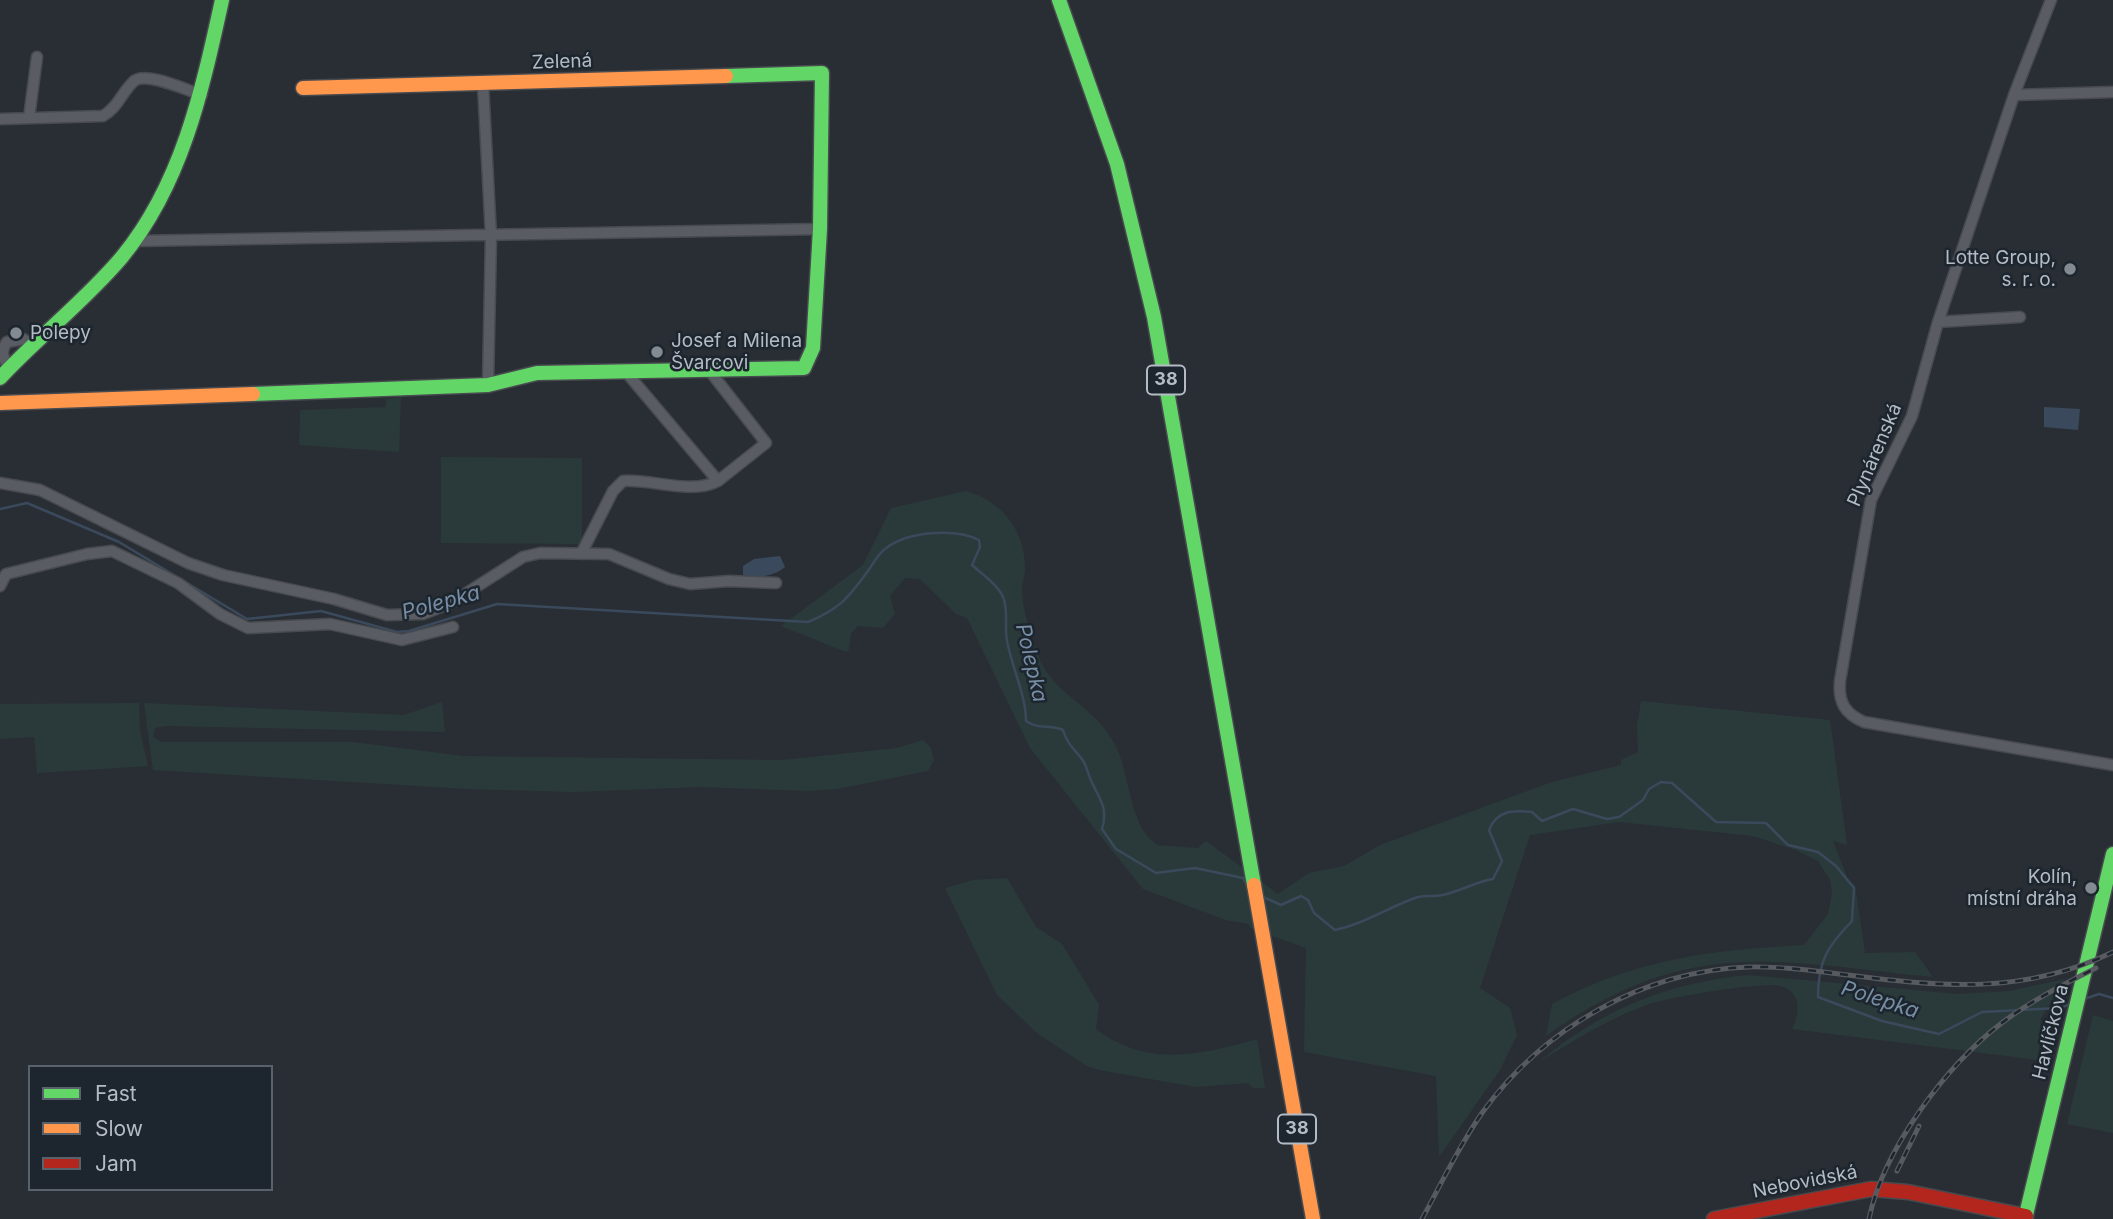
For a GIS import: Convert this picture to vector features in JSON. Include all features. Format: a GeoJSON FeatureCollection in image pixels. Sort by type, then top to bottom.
{"type":"FeatureCollection","features":[{"type":"Feature","properties":{"kind":"street"},"geometry":{"type":"LineString","coordinates":[[5,373],[107,272],[134,241],[152,214],[195,122],[222,0]]}},
{"type":"Feature","properties":{"kind":"street","name":"38"},"geometry":{"type":"LineString","coordinates":[[1059,0],[1104,122],[1142,261],[1313,1219]]}},
{"type":"Feature","properties":{"kind":"street","name":"Plynárenská"},"geometry":{"type":"LineString","coordinates":[[2048,3],[2014,95],[1938,322],[1912,416],[1871,500],[1840,681],[1840,699],[1848,713],[1864,722],[2113,765]]}},
{"type":"Feature","properties":{"kind":"street"},"geometry":{"type":"LineString","coordinates":[[29,118],[37,57]]}},
{"type":"Feature","properties":{"kind":"street","name":"Zelená"},"geometry":{"type":"LineString","coordinates":[[303,88],[822,73],[820,229]]}},
{"type":"Feature","properties":{"kind":"street"},"geometry":{"type":"LineString","coordinates":[[0,119],[103,116],[114,109],[134,80],[145,76],[202,95]]}},
{"type":"Feature","properties":{"kind":"street"},"geometry":{"type":"LineString","coordinates":[[483,84],[491,236],[488,385]]}},
{"type":"Feature","properties":{"kind":"street"},"geometry":{"type":"LineString","coordinates":[[2014,95],[2113,92]]}},
{"type":"Feature","properties":{"kind":"street"},"geometry":{"type":"LineString","coordinates":[[0,403],[488,385],[537,373],[804,368],[813,348],[820,229],[134,241]]}},
{"type":"Feature","properties":{"kind":"street"},"geometry":{"type":"LineString","coordinates":[[1938,322],[2020,317]]}},
{"type":"Feature","properties":{"kind":"street"},"geometry":{"type":"LineString","coordinates":[[582,554],[613,491],[623,481],[642,480],[705,488],[766,443],[709,370]]}},
{"type":"Feature","properties":{"kind":"street"},"geometry":{"type":"LineString","coordinates":[[626,372],[718,481]]}},
{"type":"Feature","properties":{"kind":"street"},"geometry":{"type":"LineString","coordinates":[[0,483],[40,490],[188,563],[341,614],[402,640],[453,626]]}},
{"type":"Feature","properties":{"kind":"street"},"geometry":{"type":"LineString","coordinates":[[0,586],[3,569],[112,551],[178,583],[220,614],[243,627],[341,614],[422,614],[451,603],[523,557],[540,553],[609,554],[669,579],[690,584],[729,581],[776,583]]}},
{"type":"Feature","properties":{"kind":"street","name":"Havlíčkova"},"geometry":{"type":"LineString","coordinates":[[2030,1218],[2113,854]]}},
{"type":"Feature","properties":{"kind":"street","name":"Nebovidská"},"geometry":{"type":"LineString","coordinates":[[1714,1219],[1871,1189],[1908,1192],[2030,1218]]}},
{"type":"Feature","properties":{"kind":"shaded area"},"geometry":{"type":"Polygon","coordinates":[[[401,397],[399,452],[299,445],[300,410],[386,407],[386,399],[401,397]]]}},
{"type":"Feature","properties":{"kind":"shaded area"},"geometry":{"type":"Polygon","coordinates":[[[441,457],[582,458],[582,544],[441,543],[441,457]]]}},
{"type":"Feature","properties":{"kind":"shaded area"},"geometry":{"type":"Polygon","coordinates":[[[966,491],[991,502],[1001,510],[1016,531],[1024,556],[1024,606],[1037,653],[1053,681],[1098,721],[1108,734],[1122,761],[1141,826],[1157,845],[1198,848],[1206,841],[1278,894],[1309,873],[1344,866],[1380,845],[1552,782],[1621,765],[1621,760],[1638,752],[1637,726],[1641,701],[1830,720],[1847,845],[1833,841],[1848,879],[1855,885],[1865,953],[1915,952],[1933,977],[1777,962],[1732,963],[1688,969],[1643,982],[1597,1004],[1546,1036],[1552,1004],[1613,976],[1705,954],[1804,945],[1828,914],[1832,893],[1830,880],[1818,861],[1796,850],[1753,836],[1619,822],[1530,835],[1480,988],[1510,1008],[1517,1035],[1500,1070],[1439,1157],[1436,1076],[1304,1052],[1306,948],[1250,928],[1249,924],[1226,920],[1143,889],[1030,748],[967,618],[956,614],[920,579],[905,578],[890,596],[895,614],[883,628],[858,626],[851,633],[849,650],[846,652],[781,626],[863,565],[891,508],[966,491]]]}},
{"type":"Feature","properties":{"kind":"shaded area"},"geometry":{"type":"Polygon","coordinates":[[[442,702],[445,732],[166,726],[155,728],[153,737],[161,742],[353,742],[463,756],[782,760],[897,748],[923,740],[931,748],[934,760],[928,771],[837,789],[807,791],[701,787],[573,792],[467,789],[153,770],[144,703],[404,715],[442,702]]]}},
{"type":"Feature","properties":{"kind":"shaded area"},"geometry":{"type":"Polygon","coordinates":[[[139,703],[140,731],[148,766],[37,773],[34,737],[0,739],[0,704],[139,703]]]}},
{"type":"Feature","properties":{"kind":"shaded area"},"geometry":{"type":"Polygon","coordinates":[[[1007,878],[1036,927],[1062,944],[1099,1005],[1096,1029],[1115,1041],[1155,1054],[1195,1053],[1257,1039],[1265,1088],[1253,1088],[1248,1083],[1196,1087],[1099,1070],[1087,1066],[1038,1034],[997,995],[945,888],[973,880],[1007,878]]]}},
{"type":"Feature","properties":{"kind":"shaded area"},"geometry":{"type":"Polygon","coordinates":[[[1749,975],[1958,994],[2009,991],[2065,979],[2041,1018],[2038,1060],[1792,1029],[1798,1010],[1796,998],[1787,989],[1769,985],[1714,991],[1647,1005],[1605,1023],[1539,1062],[1586,1027],[1637,1002],[1691,984],[1749,975]]]}},
{"type":"Feature","properties":{"kind":"shaded area"},"geometry":{"type":"Polygon","coordinates":[[[2093,1015],[2113,1021],[2113,1133],[2067,1124],[2093,1015]]]}},
{"type":"Feature","properties":{"kind":"water"},"geometry":{"type":"Polygon","coordinates":[[[2044,407],[2080,409],[2078,430],[2044,427],[2044,407]]]}},
{"type":"Feature","properties":{"kind":"water"},"geometry":{"type":"Polygon","coordinates":[[[780,556],[785,567],[775,573],[743,575],[743,566],[754,559],[780,556]]]}},
{"type":"Feature","properties":{"kind":"waterway","name":"Polepka"},"geometry":{"type":"LineString","coordinates":[[0,509],[27,503],[119,542],[247,619],[321,611],[397,632],[409,631],[497,604],[808,622],[842,602],[855,589],[880,554],[894,543],[931,533],[969,536],[979,540],[980,547],[972,565],[997,588],[1005,602],[1007,641],[1024,701],[1026,721],[1063,730],[1068,742],[1083,760],[1102,802],[1102,829],[1116,849],[1156,873],[1195,868],[1243,878],[1246,883]]}},
{"type":"Feature","properties":{"kind":"waterway","name":"Polepka"},"geometry":{"type":"LineString","coordinates":[[1261,896],[1281,905],[1301,896],[1308,900],[1314,913],[1335,930],[1346,927],[1415,898],[1448,894],[1493,879],[1502,861],[1489,830],[1501,815],[1518,811],[1532,812],[1542,821],[1573,809],[1607,819],[1619,817],[1643,800],[1649,789],[1661,782],[1672,783],[1716,822],[1766,823],[1788,845],[1818,852],[1836,866],[1854,888],[1852,921],[1826,955],[1818,984],[1818,997],[1882,1021],[1939,1034],[1982,1012],[2059,1008],[2071,1004]]}},
{"type":"Feature","properties":{"kind":"waterway","name":"Polepka"},"geometry":{"type":"LineString","coordinates":[[2084,999],[2099,994],[2113,998]]}},
{"type":"Feature","properties":{"kind":"railway"},"geometry":{"type":"LineString","coordinates":[[1422,1219],[1482,1113],[1507,1082],[1565,1031],[1598,1010],[1634,993],[1709,971],[1748,967],[1798,969],[1917,983],[1983,984],[2047,975],[2080,966],[2113,952]]}},
{"type":"Feature","properties":{"kind":"railway"},"geometry":{"type":"LineString","coordinates":[[1869,1219],[1876,1192],[1903,1138],[1939,1085],[1960,1061],[2014,1014],[2096,968]]}},
{"type":"Feature","properties":{"kind":"railway"},"geometry":{"type":"LineString","coordinates":[[1897,1171],[1919,1126]]}},
{"type":"Feature","properties":{"kind":"traffic: fast"},"geometry":{"type":"LineString","coordinates":[[0,378],[93,289],[143,229],[175,168],[187,135],[222,0]]}},
{"type":"Feature","properties":{"kind":"traffic: fast"},"geometry":{"type":"LineString","coordinates":[[1059,0],[1117,164],[1154,317],[1254,885]]}},
{"type":"Feature","properties":{"kind":"traffic: fast"},"geometry":{"type":"LineString","coordinates":[[253,394],[488,385],[537,373],[804,368],[813,348],[820,229],[822,73],[726,76]]}},
{"type":"Feature","properties":{"kind":"traffic: fast"},"geometry":{"type":"LineString","coordinates":[[2025,1219],[2113,854]]}},
{"type":"Feature","properties":{"kind":"traffic: slow"},"geometry":{"type":"LineString","coordinates":[[303,88],[726,76]]}},
{"type":"Feature","properties":{"kind":"traffic: slow"},"geometry":{"type":"LineString","coordinates":[[0,403],[253,394]]}},
{"type":"Feature","properties":{"kind":"traffic: slow"},"geometry":{"type":"LineString","coordinates":[[1254,885],[1313,1219]]}},
{"type":"Feature","properties":{"kind":"traffic: jam"},"geometry":{"type":"LineString","coordinates":[[1714,1219],[1871,1189],[1908,1192],[2026,1216]]}},
{"type":"Feature","properties":{"kind":"place","name":"Lotte Group, s. r. o."},"geometry":{"type":"Point","coordinates":[2070,269]}},
{"type":"Feature","properties":{"kind":"place","name":"Polepy"},"geometry":{"type":"Point","coordinates":[16,333]}},
{"type":"Feature","properties":{"kind":"place","name":"Josef a Milena Švarcovi"},"geometry":{"type":"Point","coordinates":[657,352]}},
{"type":"Feature","properties":{"kind":"place","name":"Kolín, místní dráha"},"geometry":{"type":"Point","coordinates":[2091,888]}}]}
